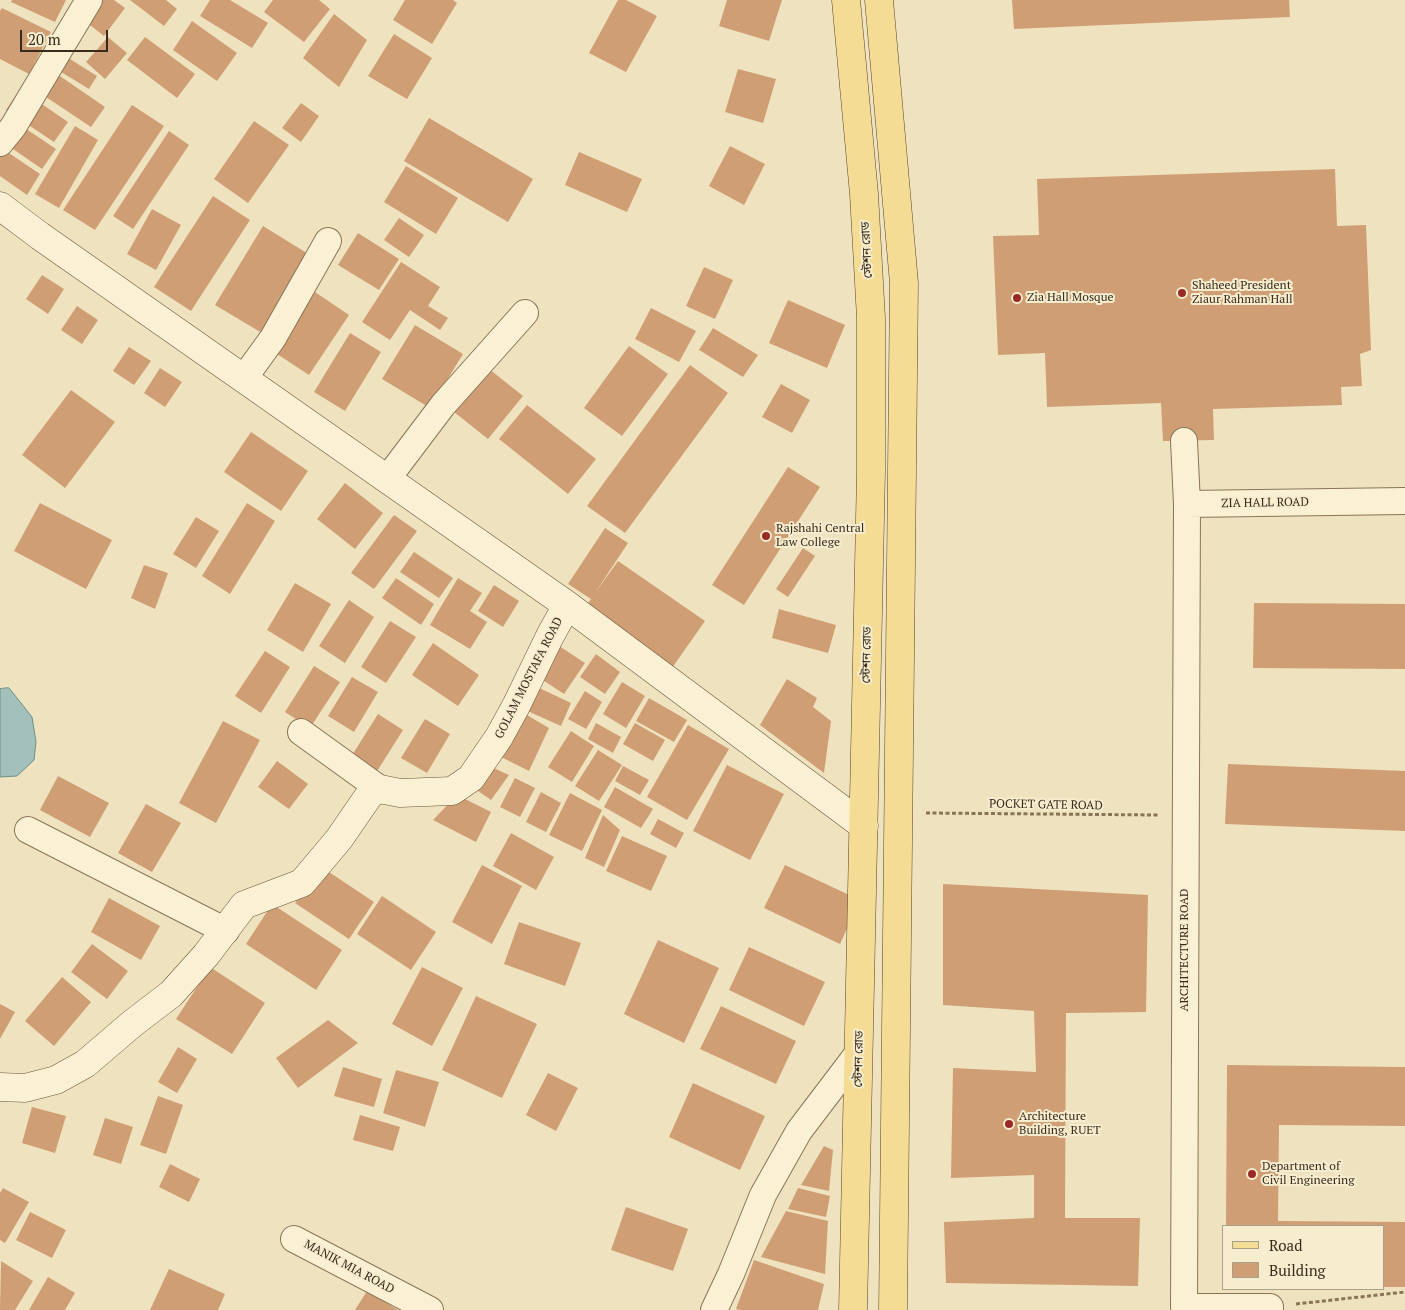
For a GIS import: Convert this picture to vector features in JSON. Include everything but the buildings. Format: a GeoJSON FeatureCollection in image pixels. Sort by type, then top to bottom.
{"type":"FeatureCollection","features":[{"type":"Feature","properties":{"kind":"main road","name":"স্টেশন রোড"},"geometry":{"type":"LineString","coordinates":[[846,0],[864,194],[871,318],[871,472],[853,1310]]}},
{"type":"Feature","properties":{"kind":"main road"},"geometry":{"type":"LineString","coordinates":[[879,0],[904,283],[893,1310]]}},
{"type":"Feature","properties":{"kind":"main road"},"geometry":{"type":"LineString","coordinates":[[0,206],[40,236],[567,605],[864,826]]}},
{"type":"Feature","properties":{"kind":"main road","name":"GOLAM MOSTAFA ROAD"},"geometry":{"type":"LineString","coordinates":[[380,789],[400,793],[452,791],[471,778],[499,737],[567,605]]}},
{"type":"Feature","properties":{"kind":"main road"},"geometry":{"type":"LineString","coordinates":[[0,1087],[25,1088],[56,1080],[85,1064],[133,1023],[172,994],[226,931],[244,906],[302,882],[339,839],[370,794],[380,789]]}},
{"type":"Feature","properties":{"kind":"street"},"geometry":{"type":"LineString","coordinates":[[0,143],[13,127],[89,0]]}},
{"type":"Feature","properties":{"kind":"street"},"geometry":{"type":"LineString","coordinates":[[244,378],[273,338],[328,242]]}},
{"type":"Feature","properties":{"kind":"street"},"geometry":{"type":"LineString","coordinates":[[387,479],[443,405],[525,313]]}},
{"type":"Feature","properties":{"kind":"street"},"geometry":{"type":"LineString","coordinates":[[1184,441],[1187,504]]}},
{"type":"Feature","properties":{"kind":"street","name":"ZIA HALL ROAD"},"geometry":{"type":"LineString","coordinates":[[1187,504],[1405,501]]}},
{"type":"Feature","properties":{"kind":"street","name":"ARCHITECTURE ROAD"},"geometry":{"type":"LineString","coordinates":[[1187,504],[1184,1306],[1270,1308]]}},
{"type":"Feature","properties":{"kind":"street"},"geometry":{"type":"LineString","coordinates":[[301,732],[380,789]]}},
{"type":"Feature","properties":{"kind":"street"},"geometry":{"type":"LineString","coordinates":[[28,830],[226,931]]}},
{"type":"Feature","properties":{"kind":"street"},"geometry":{"type":"LineString","coordinates":[[714,1310],[732,1274],[763,1195],[799,1131],[859,1052]]}},
{"type":"Feature","properties":{"kind":"street","name":"MANIK MIA ROAD"},"geometry":{"type":"LineString","coordinates":[[294,1239],[430,1310]]}},
{"type":"Feature","properties":{"kind":"path","name":"POCKET GATE ROAD"},"geometry":{"type":"LineString","coordinates":[[916,813],[1186,816]]}},
{"type":"Feature","properties":{"kind":"path"},"geometry":{"type":"LineString","coordinates":[[1270,1308],[1405,1292]]}},
{"type":"Feature","properties":{"kind":"water"},"geometry":{"type":"Polygon","coordinates":[[[9,688],[32,717],[36,742],[34,760],[17,776],[0,777],[0,689],[9,688]]]}},
{"type":"Feature","properties":{"kind":"place","name":"Shaheed President Ziaur Rahman Hall"},"geometry":{"type":"Point","coordinates":[1182,293]}},
{"type":"Feature","properties":{"kind":"place","name":"Zia Hall Mosque"},"geometry":{"type":"Point","coordinates":[1017,298]}},
{"type":"Feature","properties":{"kind":"place","name":"Rajshahi Central Law College"},"geometry":{"type":"Point","coordinates":[766,536]}},
{"type":"Feature","properties":{"kind":"place","name":"Architecture Building, RUET"},"geometry":{"type":"Point","coordinates":[1009,1124]}},
{"type":"Feature","properties":{"kind":"place","name":"Department of Civil Engineering"},"geometry":{"type":"Point","coordinates":[1252,1174]}}]}
